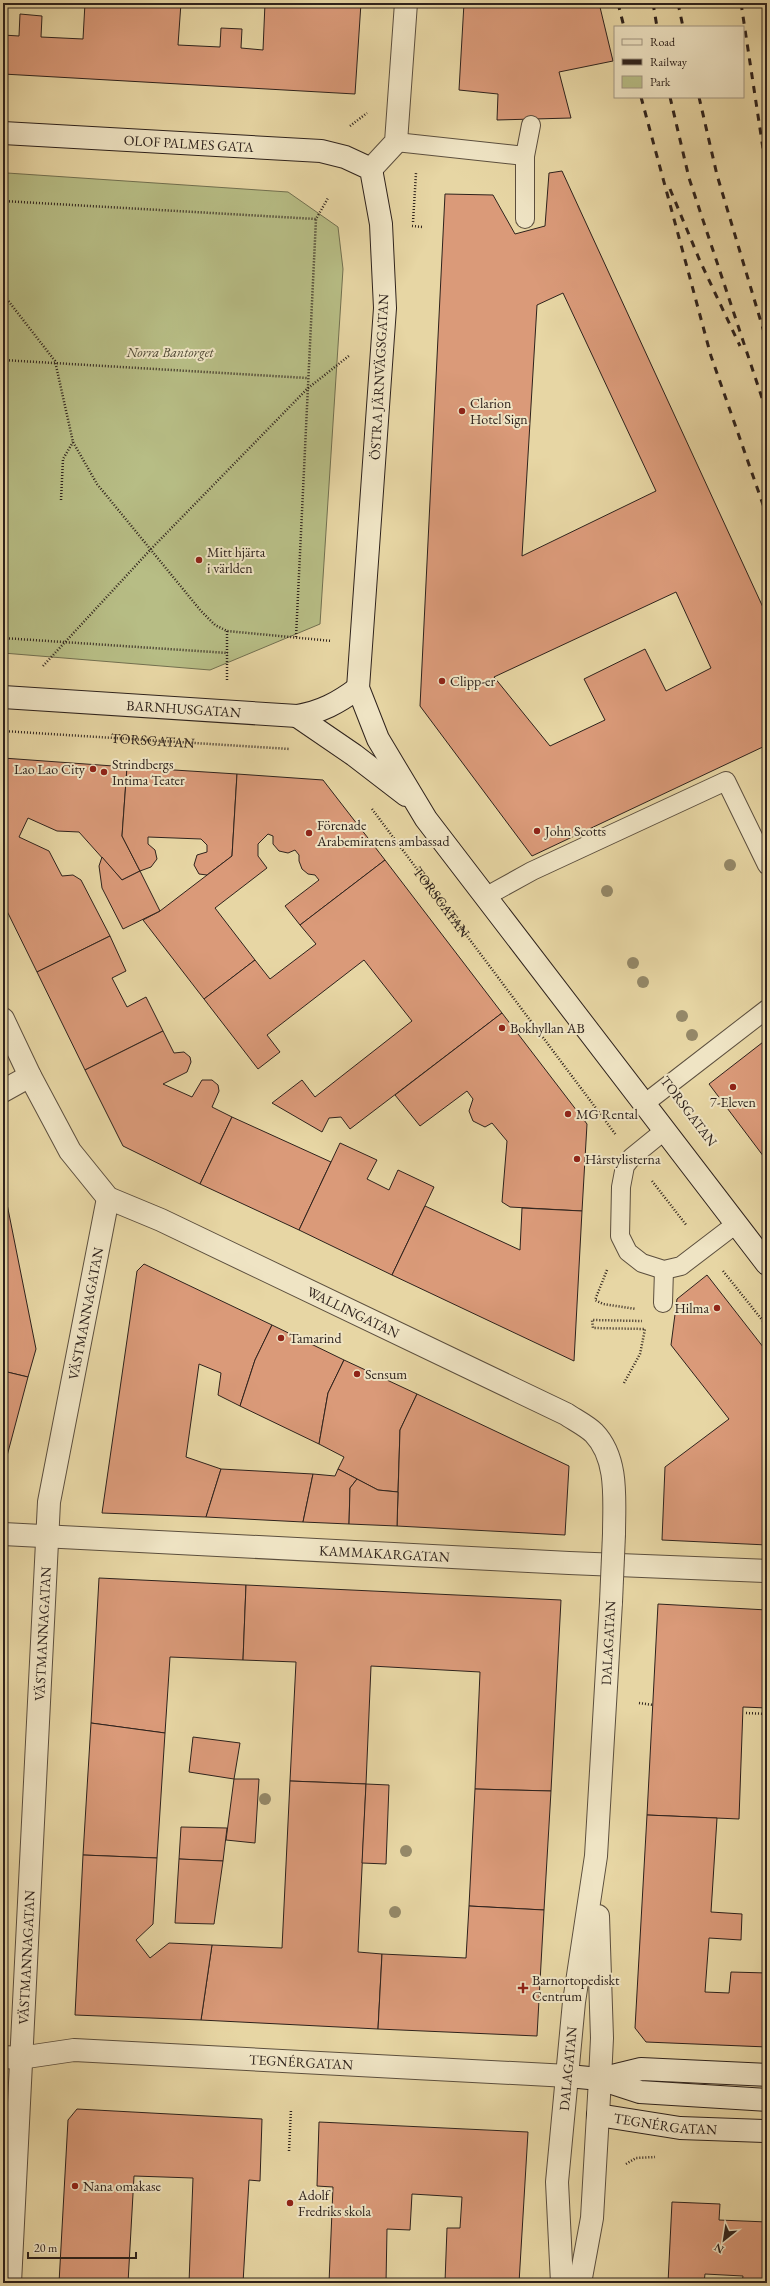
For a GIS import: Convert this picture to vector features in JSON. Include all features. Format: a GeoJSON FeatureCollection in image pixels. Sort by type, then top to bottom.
{"type":"FeatureCollection","features":[{"type":"Feature","properties":{"kind":"street"},"geometry":{"type":"LineString","coordinates":[[371,170],[396,142],[406,3]]}},
{"type":"Feature","properties":{"kind":"street","name":"OLOF PALMES GATA"},"geometry":{"type":"LineString","coordinates":[[3,133],[321,151],[345,157],[371,170]]}},
{"type":"Feature","properties":{"kind":"street","name":"ÖSTRA JÄRNVÄGSGATAN"},"geometry":{"type":"LineString","coordinates":[[358,688],[386,308],[381,224],[371,170]]}},
{"type":"Feature","properties":{"kind":"street"},"geometry":{"type":"LineString","coordinates":[[358,688],[378,739],[416,802],[485,897],[767,1264]]}},
{"type":"Feature","properties":{"kind":"street","name":"BARNHUSGATAN"},"geometry":{"type":"LineString","coordinates":[[3,697],[297,716],[314,714],[332,706],[358,688]]}},
{"type":"Feature","properties":{"kind":"street"},"geometry":{"type":"LineString","coordinates":[[297,716],[354,755],[416,802]]}},
{"type":"Feature","properties":{"kind":"street"},"geometry":{"type":"LineString","coordinates":[[3,1019],[30,1076],[70,1151],[108,1198]]}},
{"type":"Feature","properties":{"kind":"street"},"geometry":{"type":"LineString","coordinates":[[3,1091],[30,1076]]}},
{"type":"Feature","properties":{"kind":"street","name":"WALLINGATAN"},"geometry":{"type":"LineString","coordinates":[[108,1198],[160,1220],[536,1398],[566,1414],[595,1433]]}},
{"type":"Feature","properties":{"kind":"street","name":"VÄSTMANNAGATAN"},"geometry":{"type":"LineString","coordinates":[[10,2283],[12,2058],[48,1536],[49,1502],[108,1198]]}},
{"type":"Feature","properties":{"kind":"street","name":"DALAGATAN"},"geometry":{"type":"LineString","coordinates":[[562,2283],[557,2182],[574,2002],[596,1856],[614,1534],[614,1474],[607,1454],[595,1433]]}},
{"type":"Feature","properties":{"kind":"street","name":"KAMMAKARGATAN"},"geometry":{"type":"LineString","coordinates":[[3,1534],[562,1563],[767,1571]]}},
{"type":"Feature","properties":{"kind":"street","name":"DALAGATAN"},"geometry":{"type":"LineString","coordinates":[[580,2283],[592,2218],[602,2038],[596,1856]]}},
{"type":"Feature","properties":{"kind":"street","name":"TEGNÉRGATAN"},"geometry":{"type":"LineString","coordinates":[[12,2058],[74,2050],[568,2076],[600,2079],[640,2092],[767,2100]]}},
{"type":"Feature","properties":{"kind":"street","name":"TEGNÉRGATAN"},"geometry":{"type":"LineString","coordinates":[[600,2079],[641,2069],[767,2075]]}},
{"type":"Feature","properties":{"kind":"street","name":"TEGNÉRGATAN"},"geometry":{"type":"LineString","coordinates":[[564,2110],[680,2128],[767,2131]]}},
{"type":"Feature","properties":{"kind":"lane"},"geometry":{"type":"LineString","coordinates":[[525,220],[525,156],[531,126]]}},
{"type":"Feature","properties":{"kind":"lane"},"geometry":{"type":"LineString","coordinates":[[396,142],[525,156]]}},
{"type":"Feature","properties":{"kind":"lane"},"geometry":{"type":"LineString","coordinates":[[485,897],[532,871],[726,781],[767,865]]}},
{"type":"Feature","properties":{"kind":"lane"},"geometry":{"type":"LineString","coordinates":[[644,1104],[767,1009]]}},
{"type":"Feature","properties":{"kind":"lane"},"geometry":{"type":"LineString","coordinates":[[664,1131],[632,1156],[625,1166],[621,1187],[620,1236],[628,1252],[642,1264],[664,1270],[681,1266],[736,1224]]}},
{"type":"Feature","properties":{"kind":"lane"},"geometry":{"type":"LineString","coordinates":[[663,1303],[664,1270]]}},
{"type":"Feature","properties":{"kind":"path"},"geometry":{"type":"LineString","coordinates":[[296,637],[307,378],[316,219],[328,198]]}},
{"type":"Feature","properties":{"kind":"path"},"geometry":{"type":"LineString","coordinates":[[3,201],[316,219]]}},
{"type":"Feature","properties":{"kind":"path"},"geometry":{"type":"LineString","coordinates":[[3,294],[55,362],[73,442],[97,484],[201,612],[216,625],[228,631],[334,641]]}},
{"type":"Feature","properties":{"kind":"path"},"geometry":{"type":"LineString","coordinates":[[43,666],[67,642],[151,550],[307,389],[355,351]]}},
{"type":"Feature","properties":{"kind":"path"},"geometry":{"type":"LineString","coordinates":[[3,360],[307,378]]}},
{"type":"Feature","properties":{"kind":"path"},"geometry":{"type":"LineString","coordinates":[[61,500],[63,459],[73,442]]}},
{"type":"Feature","properties":{"kind":"path"},"geometry":{"type":"LineString","coordinates":[[227,686],[228,631]]}},
{"type":"Feature","properties":{"kind":"path"},"geometry":{"type":"LineString","coordinates":[[3,638],[228,653]]}},
{"type":"Feature","properties":{"kind":"path","name":"TORSGATAN"},"geometry":{"type":"LineString","coordinates":[[3,731],[297,750]]}},
{"type":"Feature","properties":{"kind":"path","name":"TORSGATAN"},"geometry":{"type":"LineString","coordinates":[[370,807],[632,1156],[767,1326]]}},
{"type":"Feature","properties":{"kind":"path"},"geometry":{"type":"LineString","coordinates":[[603,1304],[639,1309]]}},
{"type":"Feature","properties":{"kind":"path"},"geometry":{"type":"LineString","coordinates":[[624,1383],[640,1354],[646,1329],[593,1328],[592,1320],[645,1321]]}},
{"type":"Feature","properties":{"kind":"path"},"geometry":{"type":"LineString","coordinates":[[639,1703],[653,1704]]}},
{"type":"Feature","properties":{"kind":"path"},"geometry":{"type":"LineString","coordinates":[[746,1713],[767,1714]]}},
{"type":"Feature","properties":{"kind":"path"},"geometry":{"type":"LineString","coordinates":[[289,2151],[291,2109]]}},
{"type":"Feature","properties":{"kind":"green space","name":"Norra Bantorget"},"geometry":{"type":"Polygon","coordinates":[[[7,173],[288,192],[338,227],[343,269],[320,624],[210,670],[3,653],[3,191],[7,173]]]}},
{"type":"Feature","properties":{"kind":"building"},"geometry":{"type":"Polygon","coordinates":[[[85,3],[181,3],[178,45],[220,47],[221,28],[242,29],[241,48],[263,50],[265,3],[361,3],[355,94],[3,74],[3,35],[19,36],[20,14],[42,16],[41,37],[83,39],[85,3]]]}},
{"type":"Feature","properties":{"kind":"building"},"geometry":{"type":"Polygon","coordinates":[[[464,3],[599,3],[613,61],[559,72],[571,118],[497,120],[498,94],[459,90],[464,3]]]}},
{"type":"Feature","properties":{"kind":"building"},"geometry":{"type":"Polygon","coordinates":[[[562,171],[767,616],[767,745],[532,856],[420,706],[445,194],[493,195],[515,234],[545,226],[549,173],[562,171]],[[563,293],[537,305],[522,556],[656,491],[563,293]],[[676,592],[494,677],[550,746],[605,720],[584,679],[645,649],[666,691],[711,668],[676,592]]]}},
{"type":"Feature","properties":{"kind":"building"},"geometry":{"type":"Polygon","coordinates":[[[3,758],[127,767],[122,836],[140,871],[122,880],[79,832],[57,831],[28,818],[19,837],[49,851],[62,876],[73,875],[81,880],[110,936],[37,972],[3,903],[3,758]]]}},
{"type":"Feature","properties":{"kind":"building"},"geometry":{"type":"Polygon","coordinates":[[[127,767],[237,774],[232,856],[207,875],[199,874],[194,865],[197,855],[207,852],[207,845],[201,839],[148,837],[148,844],[155,850],[157,859],[151,867],[140,871],[122,836],[127,767]]]}},
{"type":"Feature","properties":{"kind":"building"},"geometry":{"type":"Polygon","coordinates":[[[237,774],[323,780],[385,860],[300,925],[285,906],[319,880],[315,875],[308,874],[302,869],[299,861],[299,855],[295,850],[288,853],[279,851],[273,844],[273,836],[268,834],[258,844],[258,856],[267,868],[215,908],[255,960],[204,999],[143,920],[160,911],[232,856],[237,774]]]}},
{"type":"Feature","properties":{"kind":"building"},"geometry":{"type":"Polygon","coordinates":[[[102,857],[122,880],[140,871],[160,911],[123,929],[102,888],[99,866],[102,857]]]}},
{"type":"Feature","properties":{"kind":"building"},"geometry":{"type":"Polygon","coordinates":[[[385,860],[502,1013],[350,1129],[341,1117],[329,1118],[322,1132],[272,1103],[302,1080],[315,1097],[412,1021],[364,960],[267,1035],[280,1052],[258,1069],[204,999],[255,960],[270,979],[316,944],[300,925],[385,860]]]}},
{"type":"Feature","properties":{"kind":"building"},"geometry":{"type":"Polygon","coordinates":[[[110,936],[126,971],[112,978],[127,1007],[146,997],[163,1031],[85,1070],[37,972],[110,936]]]}},
{"type":"Feature","properties":{"kind":"building"},"geometry":{"type":"Polygon","coordinates":[[[502,1013],[587,1124],[582,1211],[510,1207],[502,1202],[507,1141],[492,1123],[485,1127],[473,1121],[469,1111],[473,1099],[467,1091],[420,1126],[395,1095],[502,1013]]]}},
{"type":"Feature","properties":{"kind":"building"},"geometry":{"type":"Polygon","coordinates":[[[163,1031],[174,1053],[184,1052],[190,1057],[191,1062],[187,1072],[163,1084],[192,1097],[202,1080],[212,1080],[218,1085],[219,1091],[212,1107],[232,1117],[200,1184],[123,1146],[85,1070],[163,1031]]]}},
{"type":"Feature","properties":{"kind":"building"},"geometry":{"type":"Polygon","coordinates":[[[767,1039],[767,1161],[709,1084],[767,1039]]]}},
{"type":"Feature","properties":{"kind":"building"},"geometry":{"type":"Polygon","coordinates":[[[232,1117],[331,1162],[299,1230],[200,1184],[232,1117]]]}},
{"type":"Feature","properties":{"kind":"building"},"geometry":{"type":"Polygon","coordinates":[[[340,1143],[377,1160],[367,1179],[389,1190],[398,1170],[434,1187],[392,1275],[299,1230],[340,1143]]]}},
{"type":"Feature","properties":{"kind":"building"},"geometry":{"type":"Polygon","coordinates":[[[3,1198],[6,1199],[36,1349],[28,1377],[3,1371],[3,1198]]]}},
{"type":"Feature","properties":{"kind":"building"},"geometry":{"type":"Polygon","coordinates":[[[425,1206],[520,1250],[522,1208],[582,1211],[574,1361],[392,1275],[425,1206]]]}},
{"type":"Feature","properties":{"kind":"building"},"geometry":{"type":"Polygon","coordinates":[[[144,1264],[272,1325],[255,1360],[240,1406],[218,1395],[221,1373],[199,1364],[186,1457],[221,1469],[206,1517],[102,1513],[137,1271],[144,1264]]]}},
{"type":"Feature","properties":{"kind":"building"},"geometry":{"type":"Polygon","coordinates":[[[707,1275],[767,1352],[767,1545],[662,1540],[665,1467],[729,1419],[671,1345],[677,1299],[707,1275]]]}},
{"type":"Feature","properties":{"kind":"building"},"geometry":{"type":"Polygon","coordinates":[[[272,1325],[344,1360],[328,1393],[319,1444],[240,1406],[255,1360],[272,1325]]]}},
{"type":"Feature","properties":{"kind":"building"},"geometry":{"type":"Polygon","coordinates":[[[344,1360],[417,1394],[400,1430],[398,1492],[378,1490],[338,1469],[344,1457],[319,1444],[328,1393],[344,1360]]]}},
{"type":"Feature","properties":{"kind":"building"},"geometry":{"type":"Polygon","coordinates":[[[3,1371],[28,1377],[3,1471],[3,1371]]]}},
{"type":"Feature","properties":{"kind":"building"},"geometry":{"type":"Polygon","coordinates":[[[417,1394],[569,1466],[565,1535],[397,1526],[400,1430],[417,1394]]]}},
{"type":"Feature","properties":{"kind":"building"},"geometry":{"type":"Polygon","coordinates":[[[221,1469],[313,1474],[303,1522],[206,1517],[221,1469]]]}},
{"type":"Feature","properties":{"kind":"building"},"geometry":{"type":"Polygon","coordinates":[[[338,1469],[357,1479],[350,1488],[349,1524],[303,1522],[313,1474],[335,1476],[338,1469]]]}},
{"type":"Feature","properties":{"kind":"building"},"geometry":{"type":"Polygon","coordinates":[[[357,1479],[378,1490],[398,1492],[397,1526],[349,1524],[350,1488],[357,1479]]]}},
{"type":"Feature","properties":{"kind":"building"},"geometry":{"type":"Polygon","coordinates":[[[99,1578],[246,1585],[243,1660],[170,1657],[165,1733],[91,1723],[99,1578]]]}},
{"type":"Feature","properties":{"kind":"building"},"geometry":{"type":"Polygon","coordinates":[[[246,1585],[561,1600],[551,1791],[475,1789],[480,1672],[371,1666],[366,1784],[290,1781],[296,1662],[243,1660],[246,1585]]]}},
{"type":"Feature","properties":{"kind":"building"},"geometry":{"type":"Polygon","coordinates":[[[658,1604],[767,1610],[767,1708],[743,1707],[739,1819],[647,1815],[658,1604]]]}},
{"type":"Feature","properties":{"kind":"building"},"geometry":{"type":"Polygon","coordinates":[[[91,1723],[165,1733],[157,1858],[83,1855],[91,1723]]]}},
{"type":"Feature","properties":{"kind":"building"},"geometry":{"type":"Polygon","coordinates":[[[193,1737],[240,1743],[234,1779],[189,1772],[193,1737]]]}},
{"type":"Feature","properties":{"kind":"building"},"geometry":{"type":"Polygon","coordinates":[[[234,1779],[259,1779],[255,1843],[226,1840],[234,1779]]]}},
{"type":"Feature","properties":{"kind":"building"},"geometry":{"type":"Polygon","coordinates":[[[290,1781],[366,1784],[358,1952],[382,1954],[378,2029],[201,2020],[212,1945],[282,1948],[290,1781]]]}},
{"type":"Feature","properties":{"kind":"building"},"geometry":{"type":"Polygon","coordinates":[[[366,1784],[389,1785],[386,1864],[362,1863],[366,1784]]]}},
{"type":"Feature","properties":{"kind":"building"},"geometry":{"type":"Polygon","coordinates":[[[475,1789],[551,1791],[544,1910],[469,1906],[475,1789]]]}},
{"type":"Feature","properties":{"kind":"building"},"geometry":{"type":"Polygon","coordinates":[[[647,1815],[717,1818],[711,1912],[742,1914],[741,1940],[709,1938],[705,1992],[729,1993],[731,1972],[767,1973],[767,2047],[646,2042],[635,2028],[647,1815]]]}},
{"type":"Feature","properties":{"kind":"building"},"geometry":{"type":"Polygon","coordinates":[[[181,1827],[227,1828],[223,1861],[179,1859],[181,1827]]]}},
{"type":"Feature","properties":{"kind":"building"},"geometry":{"type":"Polygon","coordinates":[[[83,1855],[157,1858],[153,1924],[136,1940],[150,1958],[169,1943],[212,1945],[201,2020],[75,2015],[83,1855]]]}},
{"type":"Feature","properties":{"kind":"building"},"geometry":{"type":"Polygon","coordinates":[[[179,1859],[223,1861],[214,1924],[175,1923],[179,1859]]]}},
{"type":"Feature","properties":{"kind":"building"},"geometry":{"type":"Polygon","coordinates":[[[469,1906],[544,1910],[537,2036],[378,2029],[382,1954],[466,1958],[469,1906]]]}},
{"type":"Feature","properties":{"kind":"building"},"geometry":{"type":"Polygon","coordinates":[[[77,2109],[262,2119],[260,2181],[249,2180],[243,2283],[189,2283],[193,2178],[134,2176],[128,2283],[59,2283],[68,2120],[77,2109]]]}},
{"type":"Feature","properties":{"kind":"building"},"geometry":{"type":"Polygon","coordinates":[[[319,2122],[528,2132],[519,2283],[423,2283],[423,2281],[445,2282],[447,2228],[460,2228],[462,2197],[412,2194],[410,2230],[387,2229],[386,2283],[329,2283],[333,2187],[317,2186],[319,2122]]]}},
{"type":"Feature","properties":{"kind":"building"},"geometry":{"type":"Polygon","coordinates":[[[672,2202],[720,2204],[719,2220],[767,2222],[767,2283],[742,2283],[743,2276],[705,2274],[704,2283],[668,2283],[672,2202]]]}},
{"type":"Feature","properties":{"kind":"railway"},"geometry":{"type":"LineString","coordinates":[[618,3],[624,26]]}},
{"type":"Feature","properties":{"kind":"railway"},"geometry":{"type":"LineString","coordinates":[[653,3],[657,26]]}},
{"type":"Feature","properties":{"kind":"railway"},"geometry":{"type":"LineString","coordinates":[[678,3],[683,26]]}},
{"type":"Feature","properties":{"kind":"railway"},"geometry":{"type":"LineString","coordinates":[[741,3],[767,175]]}},
{"type":"Feature","properties":{"kind":"railway"},"geometry":{"type":"LineString","coordinates":[[641,98],[711,356],[767,516]]}},
{"type":"Feature","properties":{"kind":"railway"},"geometry":{"type":"LineString","coordinates":[[670,98],[689,178],[767,413]]}},
{"type":"Feature","properties":{"kind":"railway"},"geometry":{"type":"LineString","coordinates":[[699,98],[717,175],[767,342]]}},
{"type":"Feature","properties":{"kind":"railway"},"geometry":{"type":"LineString","coordinates":[[670,189],[700,261],[740,346]]}},
{"type":"Feature","properties":{"kind":"place","name":"Clarion Hotel Sign"},"geometry":{"type":"Point","coordinates":[462,411]}},
{"type":"Feature","properties":{"kind":"place","name":"Mitt hjärta i världen"},"geometry":{"type":"Point","coordinates":[199,560]}},
{"type":"Feature","properties":{"kind":"place","name":"Clipp-er"},"geometry":{"type":"Point","coordinates":[442,681]}},
{"type":"Feature","properties":{"kind":"place","name":"Lao Lao City"},"geometry":{"type":"Point","coordinates":[93,769]}},
{"type":"Feature","properties":{"kind":"place","name":"Strindbergs Intima Teater"},"geometry":{"type":"Point","coordinates":[104,772]}},
{"type":"Feature","properties":{"kind":"place","name":"John Scotts"},"geometry":{"type":"Point","coordinates":[537,831]}},
{"type":"Feature","properties":{"kind":"place","name":"Förenade Arabemiratens ambassad"},"geometry":{"type":"Point","coordinates":[309,833]}},
{"type":"Feature","properties":{"kind":"place","name":"Bokhyllan AB"},"geometry":{"type":"Point","coordinates":[502,1028]}},
{"type":"Feature","properties":{"kind":"place","name":"7-Eleven"},"geometry":{"type":"Point","coordinates":[733,1087]}},
{"type":"Feature","properties":{"kind":"place","name":"MG Rental"},"geometry":{"type":"Point","coordinates":[568,1114]}},
{"type":"Feature","properties":{"kind":"place","name":"Hårstylisterna"},"geometry":{"type":"Point","coordinates":[577,1159]}},
{"type":"Feature","properties":{"kind":"place","name":"Hilma"},"geometry":{"type":"Point","coordinates":[717,1308]}},
{"type":"Feature","properties":{"kind":"place","name":"Tamarind"},"geometry":{"type":"Point","coordinates":[281,1338]}},
{"type":"Feature","properties":{"kind":"place","name":"Sensum"},"geometry":{"type":"Point","coordinates":[357,1374]}},
{"type":"Feature","properties":{"kind":"place","name":"Barnortopediskt Centrum"},"geometry":{"type":"Point","coordinates":[523,1988]}},
{"type":"Feature","properties":{"kind":"place","name":"Nana omakase"},"geometry":{"type":"Point","coordinates":[75,2186]}},
{"type":"Feature","properties":{"kind":"place","name":"Adolf Fredriks skola"},"geometry":{"type":"Point","coordinates":[290,2203]}}]}
